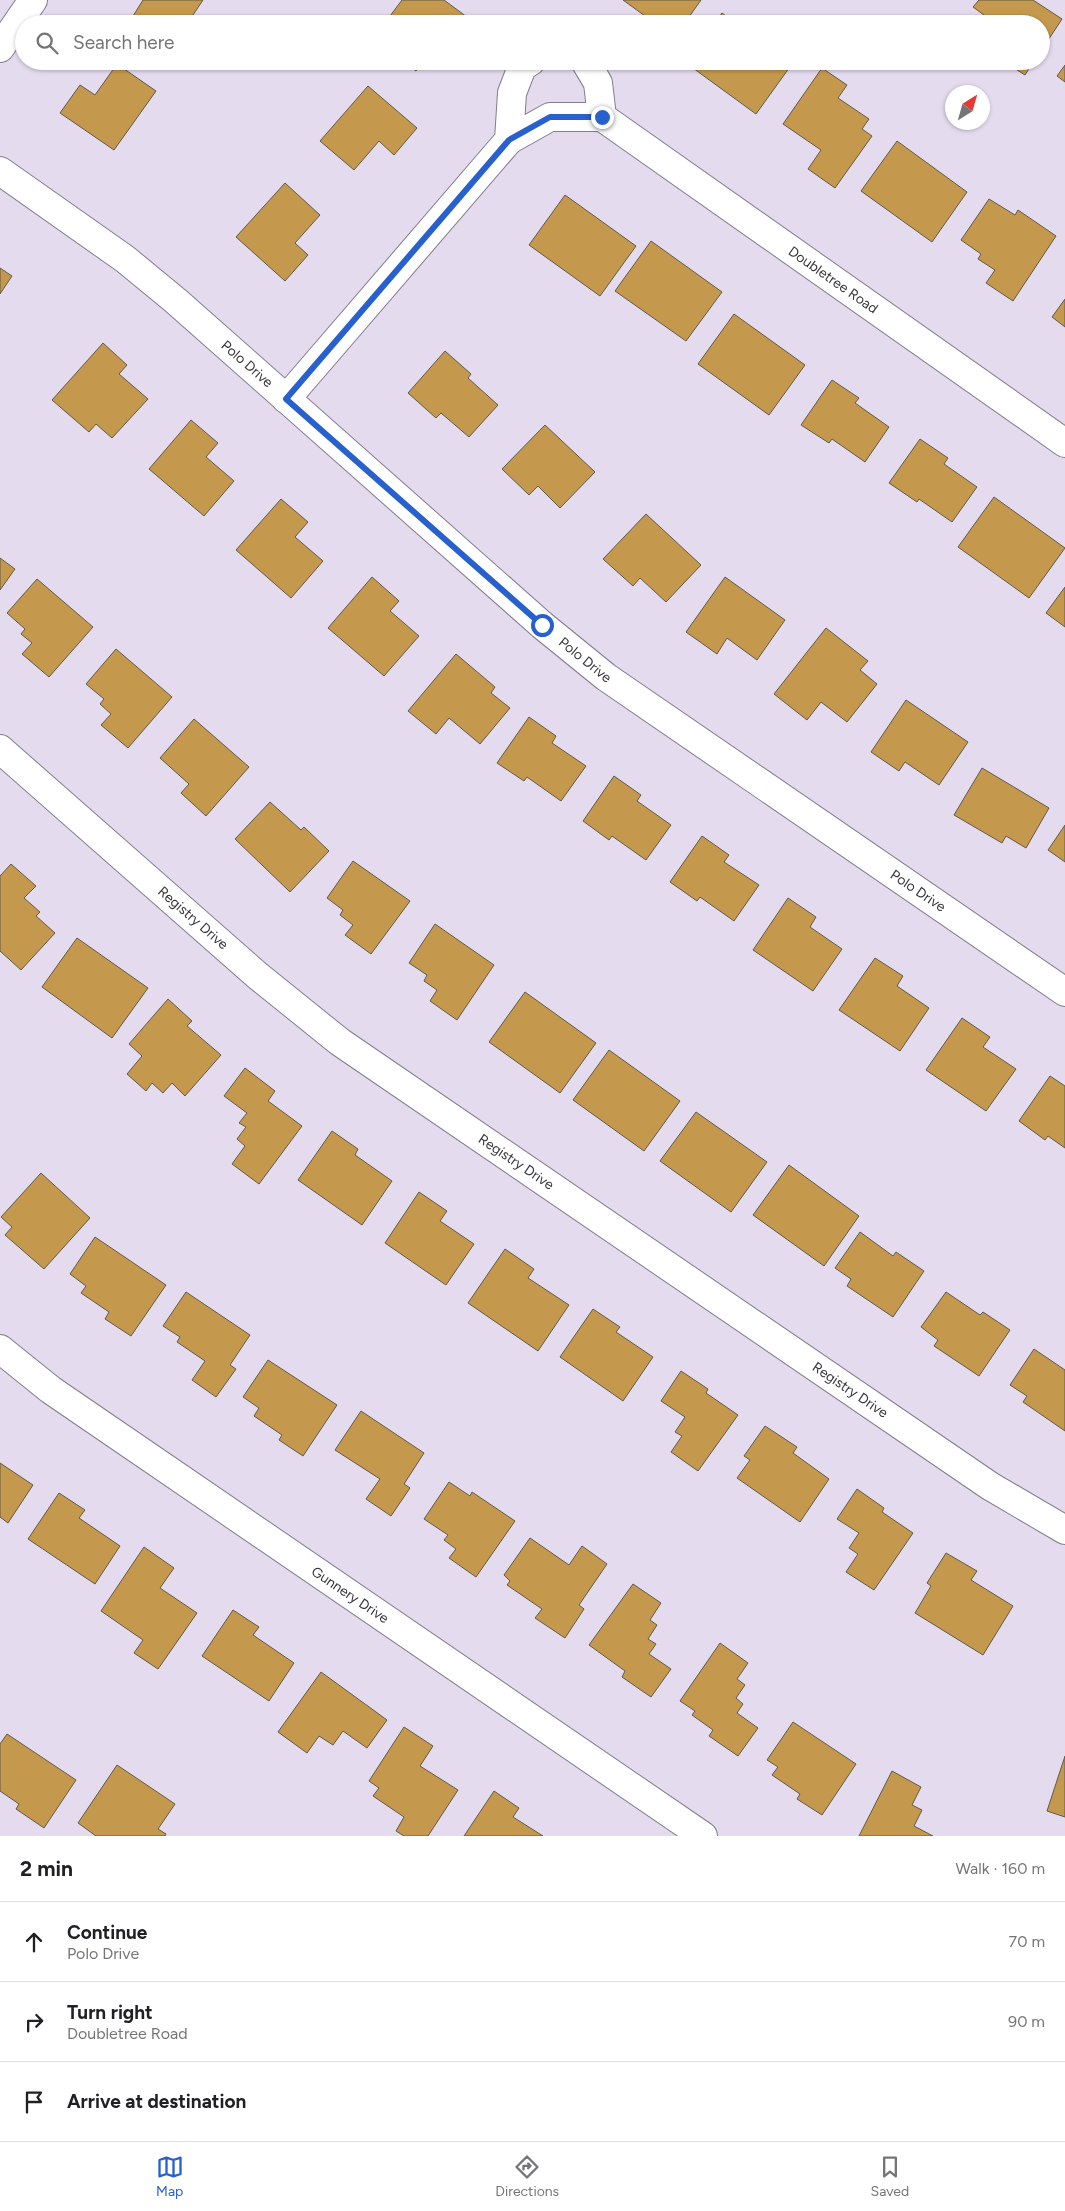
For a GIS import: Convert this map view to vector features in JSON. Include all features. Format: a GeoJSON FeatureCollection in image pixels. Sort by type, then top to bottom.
{"type":"FeatureCollection","features":[{"type":"Feature","properties":{"kind":"street"},"geometry":{"type":"LineString","coordinates":[[23,15],[33,0]]}},
{"type":"Feature","properties":{"kind":"street"},"geometry":{"type":"LineString","coordinates":[[0,48],[15,26]]}},
{"type":"Feature","properties":{"kind":"street"},"geometry":{"type":"LineString","coordinates":[[509,140],[512,93],[521,70]]}},
{"type":"Feature","properties":{"kind":"street"},"geometry":{"type":"LineString","coordinates":[[286,399],[509,140],[550,117],[602,117],[598,83],[590,70]]}},
{"type":"Feature","properties":{"kind":"street","name":"Doubletree Road"},"geometry":{"type":"LineString","coordinates":[[602,117],[1065,442]]}},
{"type":"Feature","properties":{"kind":"street","name":"Polo Drive"},"geometry":{"type":"LineString","coordinates":[[0,171],[125,259],[176,301],[542,625],[606,677],[1065,992]]}},
{"type":"Feature","properties":{"kind":"street","name":"Registry Drive"},"geometry":{"type":"LineString","coordinates":[[0,749],[258,976],[340,1042],[990,1486],[1065,1530]]}},
{"type":"Feature","properties":{"kind":"street","name":"Gunnery Drive"},"geometry":{"type":"LineString","coordinates":[[0,1349],[51,1390],[703,1836]]}},
{"type":"Feature","properties":{"kind":"building"},"geometry":{"type":"Polygon","coordinates":[[[143,0],[203,0],[193,15],[134,15],[143,0]]]}},
{"type":"Feature","properties":{"kind":"building"},"geometry":{"type":"Polygon","coordinates":[[[402,0],[444,0],[464,15],[391,15],[402,0]]]}},
{"type":"Feature","properties":{"kind":"building"},"geometry":{"type":"Polygon","coordinates":[[[623,0],[701,0],[690,15],[644,15],[623,0]]]}},
{"type":"Feature","properties":{"kind":"building"},"geometry":{"type":"Polygon","coordinates":[[[979,0],[1033,0],[1062,19],[1050,37],[1050,15],[984,15],[973,7],[979,0]]]}},
{"type":"Feature","properties":{"kind":"building"},"geometry":{"type":"Polygon","coordinates":[[[1065,65],[1065,82],[1057,76],[1065,65]]]}},
{"type":"Feature","properties":{"kind":"building"},"geometry":{"type":"Polygon","coordinates":[[[113,70],[126,70],[156,91],[114,150],[60,113],[80,85],[95,95],[113,70]]]}},
{"type":"Feature","properties":{"kind":"building"},"geometry":{"type":"Polygon","coordinates":[[[696,70],[788,70],[756,114],[696,70]]]}},
{"type":"Feature","properties":{"kind":"building"},"geometry":{"type":"Polygon","coordinates":[[[821,70],[825,70],[847,85],[838,98],[869,119],[862,129],[872,136],[835,188],[808,169],[821,150],[783,124],[821,70]]]}},
{"type":"Feature","properties":{"kind":"building"},"geometry":{"type":"Polygon","coordinates":[[[1017,70],[1028,70],[1025,75],[1017,70]]]}},
{"type":"Feature","properties":{"kind":"building"},"geometry":{"type":"Polygon","coordinates":[[[368,86],[417,128],[394,155],[379,141],[354,170],[320,141],[368,86]]]}},
{"type":"Feature","properties":{"kind":"building"},"geometry":{"type":"Polygon","coordinates":[[[897,141],[967,192],[932,242],[861,191],[897,141]]]}},
{"type":"Feature","properties":{"kind":"building"},"geometry":{"type":"Polygon","coordinates":[[[285,183],[320,215],[295,243],[308,255],[285,281],[236,237],[285,183]]]}},
{"type":"Feature","properties":{"kind":"building"},"geometry":{"type":"Polygon","coordinates":[[[565,195],[636,246],[600,296],[529,245],[565,195]]]}},
{"type":"Feature","properties":{"kind":"building"},"geometry":{"type":"Polygon","coordinates":[[[989,199],[1015,215],[1018,210],[1056,236],[1013,301],[986,283],[995,270],[978,259],[981,254],[961,240],[989,199]]]}},
{"type":"Feature","properties":{"kind":"building"},"geometry":{"type":"Polygon","coordinates":[[[651,241],[722,292],[686,341],[615,291],[651,241]]]}},
{"type":"Feature","properties":{"kind":"building"},"geometry":{"type":"Polygon","coordinates":[[[0,268],[12,276],[0,294],[0,268]]]}},
{"type":"Feature","properties":{"kind":"building"},"geometry":{"type":"Polygon","coordinates":[[[1065,299],[1065,327],[1052,317],[1065,299]]]}},
{"type":"Feature","properties":{"kind":"building"},"geometry":{"type":"Polygon","coordinates":[[[734,314],[805,365],[769,415],[698,364],[734,314]]]}},
{"type":"Feature","properties":{"kind":"building"},"geometry":{"type":"Polygon","coordinates":[[[103,343],[127,365],[119,374],[148,399],[112,438],[96,424],[89,432],[52,400],[103,343]]]}},
{"type":"Feature","properties":{"kind":"building"},"geometry":{"type":"Polygon","coordinates":[[[445,351],[471,374],[468,378],[498,405],[469,437],[441,413],[436,418],[408,393],[445,351]]]}},
{"type":"Feature","properties":{"kind":"building"},"geometry":{"type":"Polygon","coordinates":[[[832,380],[859,398],[855,403],[889,427],[865,462],[832,439],[829,443],[801,425],[832,380]]]}},
{"type":"Feature","properties":{"kind":"building"},"geometry":{"type":"Polygon","coordinates":[[[191,420],[218,443],[206,457],[234,481],[204,516],[149,469],[191,420]]]}},
{"type":"Feature","properties":{"kind":"building"},"geometry":{"type":"Polygon","coordinates":[[[545,425],[595,472],[560,508],[538,486],[529,495],[502,469],[545,425]]]}},
{"type":"Feature","properties":{"kind":"building"},"geometry":{"type":"Polygon","coordinates":[[[920,439],[948,458],[944,464],[977,487],[952,522],[919,499],[917,502],[889,483],[920,439]]]}},
{"type":"Feature","properties":{"kind":"building"},"geometry":{"type":"Polygon","coordinates":[[[994,497],[1065,548],[1029,598],[958,547],[994,497]]]}},
{"type":"Feature","properties":{"kind":"building"},"geometry":{"type":"Polygon","coordinates":[[[281,499],[308,522],[295,537],[323,561],[291,598],[236,550],[281,499]]]}},
{"type":"Feature","properties":{"kind":"building"},"geometry":{"type":"Polygon","coordinates":[[[646,514],[701,565],[666,602],[640,578],[633,586],[603,559],[646,514]]]}},
{"type":"Feature","properties":{"kind":"building"},"geometry":{"type":"Polygon","coordinates":[[[0,558],[15,569],[0,590],[0,558]]]}},
{"type":"Feature","properties":{"kind":"building"},"geometry":{"type":"Polygon","coordinates":[[[372,577],[399,601],[390,611],[419,636],[384,676],[328,628],[372,577]]]}},
{"type":"Feature","properties":{"kind":"building"},"geometry":{"type":"Polygon","coordinates":[[[725,577],[785,620],[757,660],[727,638],[717,654],[686,632],[725,577]]]}},
{"type":"Feature","properties":{"kind":"building"},"geometry":{"type":"Polygon","coordinates":[[[37,579],[93,627],[49,677],[22,654],[32,643],[21,634],[25,629],[7,613],[37,579]]]}},
{"type":"Feature","properties":{"kind":"building"},"geometry":{"type":"Polygon","coordinates":[[[1065,587],[1065,627],[1046,613],[1065,587]]]}},
{"type":"Feature","properties":{"kind":"building"},"geometry":{"type":"Polygon","coordinates":[[[826,628],[868,661],[860,670],[877,684],[847,722],[821,702],[807,720],[774,694],[826,628]]]}},
{"type":"Feature","properties":{"kind":"building"},"geometry":{"type":"Polygon","coordinates":[[[116,649],[172,697],[128,748],[101,725],[111,714],[100,704],[104,699],[86,684],[116,649]]]}},
{"type":"Feature","properties":{"kind":"building"},"geometry":{"type":"Polygon","coordinates":[[[456,654],[495,687],[491,693],[510,708],[480,744],[449,718],[436,734],[408,711],[456,654]]]}},
{"type":"Feature","properties":{"kind":"building"},"geometry":{"type":"Polygon","coordinates":[[[906,700],[968,742],[939,785],[905,762],[899,771],[871,752],[906,700]]]}},
{"type":"Feature","properties":{"kind":"building"},"geometry":{"type":"Polygon","coordinates":[[[529,717],[556,736],[552,743],[586,766],[561,801],[527,777],[524,781],[497,763],[529,717]]]}},
{"type":"Feature","properties":{"kind":"building"},"geometry":{"type":"Polygon","coordinates":[[[194,719],[249,767],[206,816],[181,793],[189,784],[160,758],[194,719]]]}},
{"type":"Feature","properties":{"kind":"building"},"geometry":{"type":"Polygon","coordinates":[[[982,768],[1049,808],[1026,848],[1006,836],[1002,843],[954,815],[982,768]]]}},
{"type":"Feature","properties":{"kind":"building"},"geometry":{"type":"Polygon","coordinates":[[[614,776],[641,795],[637,801],[671,825],[646,860],[612,836],[609,840],[583,821],[614,776]]]}},
{"type":"Feature","properties":{"kind":"building"},"geometry":{"type":"Polygon","coordinates":[[[270,802],[301,830],[304,827],[329,851],[290,892],[235,839],[270,802]]]}},
{"type":"Feature","properties":{"kind":"building"},"geometry":{"type":"Polygon","coordinates":[[[1065,825],[1065,862],[1048,850],[1065,825]]]}},
{"type":"Feature","properties":{"kind":"building"},"geometry":{"type":"Polygon","coordinates":[[[702,836],[729,855],[724,862],[759,885],[734,921],[700,897],[697,901],[670,882],[702,836]]]}},
{"type":"Feature","properties":{"kind":"building"},"geometry":{"type":"Polygon","coordinates":[[[353,861],[410,901],[371,954],[345,935],[353,925],[340,915],[343,910],[327,898],[353,861]]]}},
{"type":"Feature","properties":{"kind":"building"},"geometry":{"type":"Polygon","coordinates":[[[11,864],[36,886],[24,898],[40,912],[36,916],[55,933],[21,970],[0,951],[0,876],[11,864]]]}},
{"type":"Feature","properties":{"kind":"building"},"geometry":{"type":"Polygon","coordinates":[[[788,898],[816,917],[810,927],[842,949],[813,991],[753,950],[788,898]]]}},
{"type":"Feature","properties":{"kind":"building"},"geometry":{"type":"Polygon","coordinates":[[[435,924],[494,965],[457,1020],[430,1001],[437,990],[424,981],[427,975],[409,963],[435,924]]]}},
{"type":"Feature","properties":{"kind":"building"},"geometry":{"type":"Polygon","coordinates":[[[77,938],[148,988],[112,1038],[42,987],[77,938]]]}},
{"type":"Feature","properties":{"kind":"building"},"geometry":{"type":"Polygon","coordinates":[[[875,958],[903,976],[897,986],[929,1008],[900,1051],[839,1010],[875,958]]]}},
{"type":"Feature","properties":{"kind":"building"},"geometry":{"type":"Polygon","coordinates":[[[525,992],[596,1043],[560,1093],[489,1042],[525,992]]]}},
{"type":"Feature","properties":{"kind":"building"},"geometry":{"type":"Polygon","coordinates":[[[168,999],[192,1021],[187,1026],[221,1055],[185,1096],[172,1083],[163,1093],[152,1083],[146,1091],[127,1074],[142,1056],[129,1044],[168,999]]]}},
{"type":"Feature","properties":{"kind":"building"},"geometry":{"type":"Polygon","coordinates":[[[962,1018],[990,1037],[983,1047],[1016,1069],[986,1111],[926,1070],[962,1018]]]}},
{"type":"Feature","properties":{"kind":"building"},"geometry":{"type":"Polygon","coordinates":[[[609,1050],[680,1101],[644,1151],[573,1100],[609,1050]]]}},
{"type":"Feature","properties":{"kind":"building"},"geometry":{"type":"Polygon","coordinates":[[[245,1068],[275,1091],[268,1101],[302,1126],[259,1184],[232,1164],[245,1146],[237,1139],[246,1127],[239,1123],[247,1113],[224,1096],[245,1068]]]}},
{"type":"Feature","properties":{"kind":"building"},"geometry":{"type":"Polygon","coordinates":[[[1050,1076],[1065,1086],[1065,1148],[1048,1136],[1045,1140],[1019,1121],[1050,1076]]]}},
{"type":"Feature","properties":{"kind":"building"},"geometry":{"type":"Polygon","coordinates":[[[696,1112],[767,1162],[731,1212],[660,1161],[696,1112]]]}},
{"type":"Feature","properties":{"kind":"building"},"geometry":{"type":"Polygon","coordinates":[[[332,1131],[358,1149],[355,1155],[392,1181],[362,1225],[298,1180],[332,1131]]]}},
{"type":"Feature","properties":{"kind":"building"},"geometry":{"type":"Polygon","coordinates":[[[789,1165],[859,1216],[824,1266],[753,1215],[789,1165]]]}},
{"type":"Feature","properties":{"kind":"building"},"geometry":{"type":"Polygon","coordinates":[[[41,1173],[90,1218],[44,1269],[5,1235],[12,1227],[1,1217],[41,1173]]]}},
{"type":"Feature","properties":{"kind":"building"},"geometry":{"type":"Polygon","coordinates":[[[419,1192],[447,1211],[440,1221],[474,1244],[446,1285],[385,1243],[419,1192]]]}},
{"type":"Feature","properties":{"kind":"building"},"geometry":{"type":"Polygon","coordinates":[[[860,1232],[893,1256],[896,1252],[924,1271],[893,1317],[847,1286],[851,1279],[835,1268],[860,1232]]]}},
{"type":"Feature","properties":{"kind":"building"},"geometry":{"type":"Polygon","coordinates":[[[95,1237],[166,1285],[131,1336],[105,1319],[109,1312],[81,1293],[86,1286],[70,1274],[95,1237]]]}},
{"type":"Feature","properties":{"kind":"building"},"geometry":{"type":"Polygon","coordinates":[[[505,1249],[534,1269],[528,1278],[569,1305],[538,1351],[468,1303],[505,1249]]]}},
{"type":"Feature","properties":{"kind":"building"},"geometry":{"type":"Polygon","coordinates":[[[186,1292],[250,1335],[230,1365],[236,1369],[216,1397],[192,1380],[205,1361],[177,1342],[180,1337],[163,1326],[186,1292]]]}},
{"type":"Feature","properties":{"kind":"building"},"geometry":{"type":"Polygon","coordinates":[[[946,1292],[980,1315],[983,1312],[1010,1330],[979,1376],[934,1346],[938,1340],[921,1327],[946,1292]]]}},
{"type":"Feature","properties":{"kind":"building"},"geometry":{"type":"Polygon","coordinates":[[[593,1309],[620,1327],[616,1332],[653,1357],[623,1401],[560,1357],[593,1309]]]}},
{"type":"Feature","properties":{"kind":"building"},"geometry":{"type":"Polygon","coordinates":[[[1034,1349],[1065,1370],[1065,1431],[1023,1402],[1027,1396],[1010,1385],[1034,1349]]]}},
{"type":"Feature","properties":{"kind":"building"},"geometry":{"type":"Polygon","coordinates":[[[268,1360],[337,1405],[303,1456],[279,1440],[282,1435],[254,1416],[259,1408],[243,1397],[268,1360]]]}},
{"type":"Feature","properties":{"kind":"building"},"geometry":{"type":"Polygon","coordinates":[[[681,1371],[708,1389],[706,1393],[738,1415],[698,1471],[671,1452],[682,1436],[675,1432],[685,1417],[661,1401],[681,1371]]]}},
{"type":"Feature","properties":{"kind":"building"},"geometry":{"type":"Polygon","coordinates":[[[361,1411],[424,1453],[404,1484],[410,1488],[391,1516],[366,1499],[380,1479],[335,1450],[361,1411]]]}},
{"type":"Feature","properties":{"kind":"building"},"geometry":{"type":"Polygon","coordinates":[[[765,1426],[797,1447],[793,1453],[829,1479],[800,1522],[737,1478],[750,1460],[744,1456],[765,1426]]]}},
{"type":"Feature","properties":{"kind":"building"},"geometry":{"type":"Polygon","coordinates":[[[0,1463],[33,1485],[8,1523],[0,1517],[0,1463]]]}},
{"type":"Feature","properties":{"kind":"building"},"geometry":{"type":"Polygon","coordinates":[[[449,1482],[470,1496],[472,1492],[515,1521],[476,1577],[449,1558],[456,1549],[444,1540],[448,1535],[424,1519],[449,1482]]]}},
{"type":"Feature","properties":{"kind":"building"},"geometry":{"type":"Polygon","coordinates":[[[857,1489],[884,1508],[882,1512],[913,1533],[874,1590],[846,1572],[858,1554],[849,1548],[859,1533],[837,1519],[857,1489]]]}},
{"type":"Feature","properties":{"kind":"building"},"geometry":{"type":"Polygon","coordinates":[[[59,1493],[85,1510],[79,1518],[120,1546],[95,1584],[28,1539],[59,1493]]]}},
{"type":"Feature","properties":{"kind":"building"},"geometry":{"type":"Polygon","coordinates":[[[530,1538],[569,1565],[582,1546],[607,1564],[579,1605],[584,1609],[565,1638],[535,1618],[542,1609],[507,1585],[510,1581],[504,1575],[530,1538]]]}},
{"type":"Feature","properties":{"kind":"building"},"geometry":{"type":"Polygon","coordinates":[[[144,1547],[174,1568],[160,1588],[197,1613],[158,1669],[134,1653],[143,1640],[101,1611],[144,1547]]]}},
{"type":"Feature","properties":{"kind":"building"},"geometry":{"type":"Polygon","coordinates":[[[946,1553],[977,1571],[971,1580],[1013,1606],[983,1655],[915,1613],[931,1586],[927,1583],[946,1553]]]}},
{"type":"Feature","properties":{"kind":"building"},"geometry":{"type":"Polygon","coordinates":[[[633,1584],[661,1603],[650,1620],[657,1625],[648,1639],[656,1644],[649,1654],[671,1669],[651,1697],[622,1677],[625,1671],[589,1645],[633,1584]]]}},
{"type":"Feature","properties":{"kind":"building"},"geometry":{"type":"Polygon","coordinates":[[[233,1610],[259,1627],[253,1635],[294,1663],[269,1701],[202,1656],[233,1610]]]}},
{"type":"Feature","properties":{"kind":"building"},"geometry":{"type":"Polygon","coordinates":[[[720,1643],[748,1663],[737,1679],[745,1685],[736,1698],[743,1704],[737,1713],[758,1728],[738,1756],[709,1736],[713,1730],[692,1715],[695,1711],[680,1701],[720,1643]]]}},
{"type":"Feature","properties":{"kind":"building"},"geometry":{"type":"Polygon","coordinates":[[[321,1672],[387,1720],[367,1748],[343,1731],[333,1745],[319,1736],[307,1753],[278,1732],[321,1672]]]}},
{"type":"Feature","properties":{"kind":"building"},"geometry":{"type":"Polygon","coordinates":[[[793,1722],[856,1764],[822,1815],[797,1799],[800,1794],[772,1775],[778,1767],[767,1760],[793,1722]]]}},
{"type":"Feature","properties":{"kind":"building"},"geometry":{"type":"Polygon","coordinates":[[[404,1727],[433,1746],[420,1766],[458,1790],[428,1836],[404,1836],[396,1831],[404,1817],[373,1796],[379,1788],[369,1781],[404,1727]]]}},
{"type":"Feature","properties":{"kind":"building"},"geometry":{"type":"Polygon","coordinates":[[[7,1734],[76,1780],[44,1828],[16,1809],[19,1804],[0,1791],[0,1744],[7,1734]]]}},
{"type":"Feature","properties":{"kind":"building"},"geometry":{"type":"Polygon","coordinates":[[[1065,1756],[1065,1817],[1047,1811],[1065,1756]]]}},
{"type":"Feature","properties":{"kind":"building"},"geometry":{"type":"Polygon","coordinates":[[[117,1765],[175,1804],[158,1829],[166,1834],[165,1836],[96,1836],[78,1823],[117,1765]]]}},
{"type":"Feature","properties":{"kind":"building"},"geometry":{"type":"Polygon","coordinates":[[[892,1771],[921,1787],[912,1805],[922,1810],[914,1826],[933,1836],[859,1836],[892,1771]]]}},
{"type":"Feature","properties":{"kind":"building"},"geometry":{"type":"Polygon","coordinates":[[[494,1791],[519,1808],[513,1817],[543,1836],[464,1836],[494,1791]]]}},
{"type":"Feature","properties":{"kind":"route"},"geometry":{"type":"LineString","coordinates":[[542,625],[286,399],[509,140],[550,117],[602,117]]}}]}
